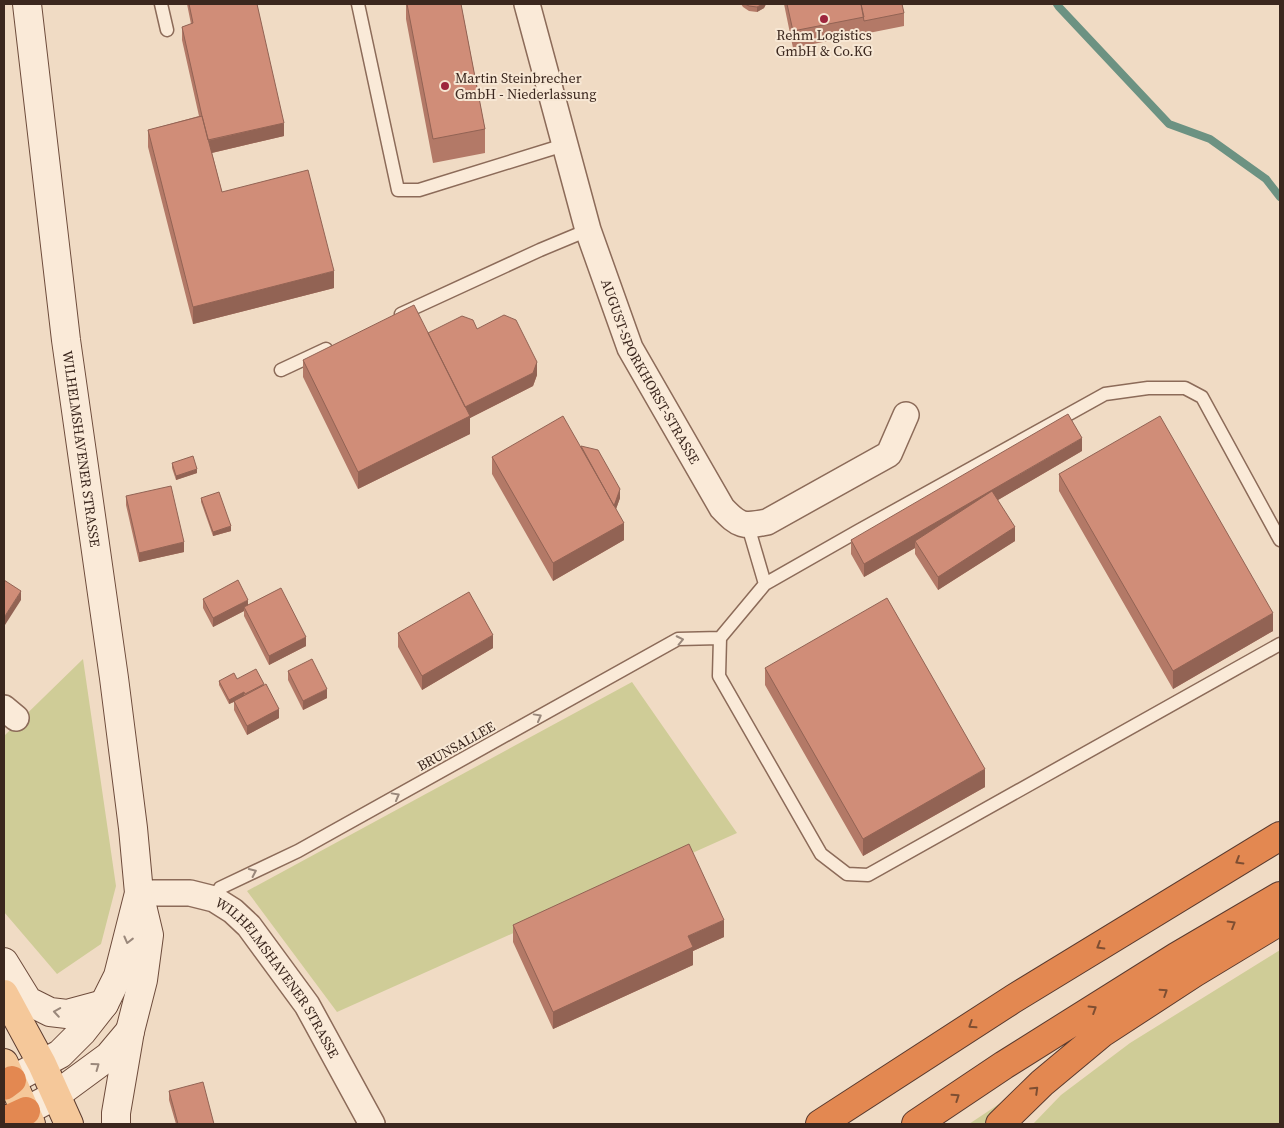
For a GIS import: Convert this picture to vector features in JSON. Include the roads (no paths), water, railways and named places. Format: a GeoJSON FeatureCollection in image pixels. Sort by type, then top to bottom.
{"type":"FeatureCollection","features":[{"type":"Feature","properties":{"kind":"highway"},"geometry":{"type":"LineString","coordinates":[[820,1124],[1013,999],[1280,836]]}},
{"type":"Feature","properties":{"kind":"highway"},"geometry":{"type":"LineString","coordinates":[[916,1124],[1004,1065],[1176,957],[1280,896]]}},
{"type":"Feature","properties":{"kind":"highway"},"geometry":{"type":"LineString","coordinates":[[1000,1124],[1042,1083],[1102,1033],[1194,973],[1280,922]]}},
{"type":"Feature","properties":{"kind":"main road"},"geometry":{"type":"LineString","coordinates":[[4,994],[42,1064],[69,1124]]}},
{"type":"Feature","properties":{"kind":"main road"},"geometry":{"type":"LineString","coordinates":[[7,1076],[20,1119]]}},
{"type":"Feature","properties":{"kind":"street","name":"WILHELMSHAVENER STRASSE"},"geometry":{"type":"LineString","coordinates":[[20,1119],[108,1056],[130,1031],[143,980],[149,935],[139,893],[133,828],[116,697],[66,340],[27,4]]}},
{"type":"Feature","properties":{"kind":"street","name":"AUGUST-SPORKHORST-STRASSE"},"geometry":{"type":"LineString","coordinates":[[527,4],[588,230],[630,348],[722,508],[734,521],[748,526]]}},
{"type":"Feature","properties":{"kind":"street"},"geometry":{"type":"LineString","coordinates":[[748,526],[767,522],[889,454],[906,415]]}},
{"type":"Feature","properties":{"kind":"street","name":"WILHELMSHAVENER STRASSE"},"geometry":{"type":"LineString","coordinates":[[139,893],[190,893],[214,899],[233,911],[249,926],[307,1005],[372,1124]]}},
{"type":"Feature","properties":{"kind":"street","name":"WILHELMSHAVENER STRASSE"},"geometry":{"type":"LineString","coordinates":[[7,1076],[42,1064],[60,1054],[82,1032],[104,1004],[118,976],[139,893]]}},
{"type":"Feature","properties":{"kind":"street"},"geometry":{"type":"LineString","coordinates":[[4,962],[28,1001],[50,1012],[66,1014],[104,1004]]}},
{"type":"Feature","properties":{"kind":"street"},"geometry":{"type":"LineString","coordinates":[[116,1124],[116,1113],[130,1031]]}},
{"type":"Feature","properties":{"kind":"lane"},"geometry":{"type":"LineString","coordinates":[[161,4],[167,30]]}},
{"type":"Feature","properties":{"kind":"lane"},"geometry":{"type":"LineString","coordinates":[[358,4],[398,190],[419,190],[564,145]]}},
{"type":"Feature","properties":{"kind":"lane"},"geometry":{"type":"LineString","coordinates":[[388,320],[588,230]]}},
{"type":"Feature","properties":{"kind":"lane"},"geometry":{"type":"LineString","coordinates":[[281,370],[335,345]]}},
{"type":"Feature","properties":{"kind":"lane"},"geometry":{"type":"LineString","coordinates":[[1280,540],[1202,397],[1185,388],[1148,388],[1105,394],[765,584],[720,638],[719,676],[821,854],[847,874],[868,875],[1280,644]]}},
{"type":"Feature","properties":{"kind":"lane"},"geometry":{"type":"LineString","coordinates":[[748,526],[765,584]]}},
{"type":"Feature","properties":{"kind":"lane","name":"BRUNSALLEE"},"geometry":{"type":"LineString","coordinates":[[214,899],[220,888],[298,851],[678,638],[720,638]]}},
{"type":"Feature","properties":{"kind":"waterway"},"geometry":{"type":"LineString","coordinates":[[1057,4],[1169,124],[1210,139],[1266,179],[1280,197]]}},
{"type":"Feature","properties":{"kind":"place","name":"Rehm Logistics GmbH & Co.KG"},"geometry":{"type":"Point","coordinates":[824,19]}},
{"type":"Feature","properties":{"kind":"place","name":"Martin Steinbrecher GmbH - Niederlassung"},"geometry":{"type":"Point","coordinates":[445,86]}}]}
